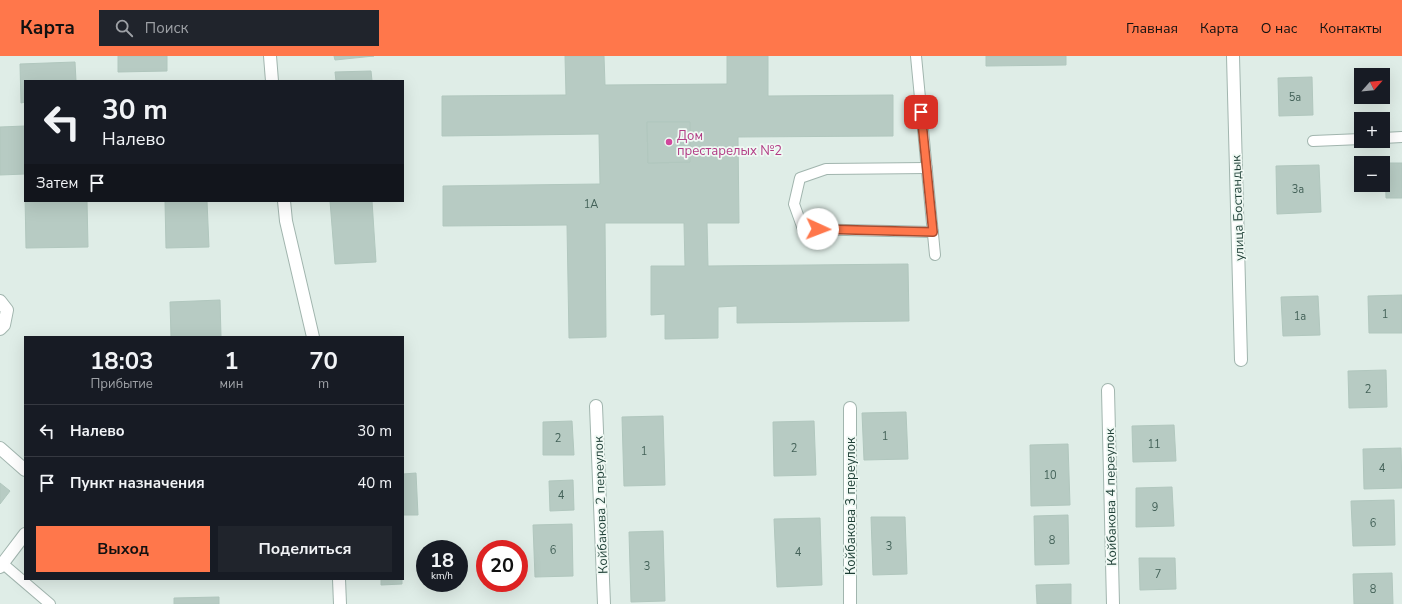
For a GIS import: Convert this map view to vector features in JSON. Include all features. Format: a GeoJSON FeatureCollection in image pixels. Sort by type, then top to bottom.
{"type":"FeatureCollection","features":[{"type":"Feature","properties":{"kind":"street"},"geometry":{"type":"LineString","coordinates":[[270,56],[272,80]]}},
{"type":"Feature","properties":{"kind":"street","name":"улица Бостандык"},"geometry":{"type":"LineString","coordinates":[[1233,56],[1241,360]]}},
{"type":"Feature","properties":{"kind":"street"},"geometry":{"type":"LineString","coordinates":[[284,202],[286,222],[313,336]]}},
{"type":"Feature","properties":{"kind":"street"},"geometry":{"type":"LineString","coordinates":[[0,301],[7,310],[4,325],[0,329]]}},
{"type":"Feature","properties":{"kind":"street","name":"Койбакова 4 переулок"},"geometry":{"type":"LineString","coordinates":[[1108,390],[1113,604]]}},
{"type":"Feature","properties":{"kind":"street","name":"Койбакова 2 переулок"},"geometry":{"type":"LineString","coordinates":[[596,406],[604,604]]}},
{"type":"Feature","properties":{"kind":"street","name":"Койбакова 3 переулок"},"geometry":{"type":"LineString","coordinates":[[850,408],[850,604]]}},
{"type":"Feature","properties":{"kind":"street"},"geometry":{"type":"LineString","coordinates":[[0,448],[24,469]]}},
{"type":"Feature","properties":{"kind":"street"},"geometry":{"type":"LineString","coordinates":[[1,565],[24,535]]}},
{"type":"Feature","properties":{"kind":"street"},"geometry":{"type":"LineString","coordinates":[[339,580],[340,604]]}},
{"type":"Feature","properties":{"kind":"lane"},"geometry":{"type":"LineString","coordinates":[[916,56],[935,255]]}},
{"type":"Feature","properties":{"kind":"lane"},"geometry":{"type":"LineString","coordinates":[[1390,138],[1402,137]]}},
{"type":"Feature","properties":{"kind":"lane"},"geometry":{"type":"LineString","coordinates":[[1313,141],[1354,139]]}},
{"type":"Feature","properties":{"kind":"lane"},"geometry":{"type":"LineString","coordinates":[[927,168],[826,169],[800,178],[794,204],[803,229],[933,232]]}},
{"type":"Feature","properties":{"kind":"lane"},"geometry":{"type":"LineString","coordinates":[[1,565],[50,604]]}},
{"type":"Feature","properties":{"kind":"building"},"geometry":{"type":"Polygon","coordinates":[[[118,56],[167,56],[167,71],[118,72],[118,56]]]}},
{"type":"Feature","properties":{"kind":"building"},"geometry":{"type":"Polygon","coordinates":[[[334,56],[374,56],[335,60],[334,56]]]}},
{"type":"Feature","properties":{"kind":"building"},"geometry":{"type":"Polygon","coordinates":[[[565,56],[604,56],[605,85],[727,84],[727,56],[768,56],[768,96],[893,95],[893,136],[738,137],[739,223],[707,223],[708,266],[908,264],[909,321],[737,323],[737,306],[718,307],[718,338],[665,339],[665,314],[651,315],[651,266],[685,266],[684,223],[605,223],[606,337],[569,338],[567,225],[443,226],[443,186],[600,184],[599,134],[442,136],[442,96],[566,95],[565,56]],[[647,122],[648,163],[690,162],[690,122],[647,122]]]}},
{"type":"Feature","properties":{"kind":"building"},"geometry":{"type":"Polygon","coordinates":[[[986,56],[1066,56],[1066,65],[986,66],[986,56]]]}},
{"type":"Feature","properties":{"kind":"building"},"geometry":{"type":"Polygon","coordinates":[[[75,62],[76,80],[24,80],[24,102],[21,103],[20,64],[75,62]]]}},
{"type":"Feature","properties":{"kind":"building"},"geometry":{"type":"Polygon","coordinates":[[[371,71],[372,80],[336,80],[335,72],[371,71]]]}},
{"type":"Feature","properties":{"kind":"building"},"geometry":{"type":"Polygon","coordinates":[[[1312,77],[1313,115],[1279,116],[1278,78],[1312,77]]]}},
{"type":"Feature","properties":{"kind":"building","name":"Дом престарелых №2"},"geometry":{"type":"Polygon","coordinates":[[[647,122],[690,122],[690,162],[648,163],[647,122]]]}},
{"type":"Feature","properties":{"kind":"building"},"geometry":{"type":"Polygon","coordinates":[[[24,126],[24,174],[0,175],[0,127],[24,126]]]}},
{"type":"Feature","properties":{"kind":"building"},"geometry":{"type":"Polygon","coordinates":[[[1390,163],[1402,163],[1402,198],[1386,198],[1386,192],[1390,192],[1390,163]]]}},
{"type":"Feature","properties":{"kind":"building"},"geometry":{"type":"Polygon","coordinates":[[[1319,165],[1321,212],[1277,214],[1276,166],[1319,165]]]}},
{"type":"Feature","properties":{"kind":"building"},"geometry":{"type":"Polygon","coordinates":[[[25,202],[87,202],[88,247],[26,248],[25,202]]]}},
{"type":"Feature","properties":{"kind":"building"},"geometry":{"type":"Polygon","coordinates":[[[165,202],[207,202],[209,247],[166,248],[165,202]]]}},
{"type":"Feature","properties":{"kind":"building"},"geometry":{"type":"Polygon","coordinates":[[[330,202],[372,202],[376,262],[335,264],[330,202]]]}},
{"type":"Feature","properties":{"kind":"building"},"geometry":{"type":"Polygon","coordinates":[[[1402,295],[1402,333],[1369,333],[1368,296],[1402,295]]]}},
{"type":"Feature","properties":{"kind":"building"},"geometry":{"type":"Polygon","coordinates":[[[1318,296],[1320,335],[1283,336],[1281,297],[1318,296]]]}},
{"type":"Feature","properties":{"kind":"building"},"geometry":{"type":"Polygon","coordinates":[[[220,300],[221,336],[171,336],[170,302],[220,300]]]}},
{"type":"Feature","properties":{"kind":"building"},"geometry":{"type":"Polygon","coordinates":[[[1386,370],[1387,407],[1349,408],[1348,371],[1386,370]]]}},
{"type":"Feature","properties":{"kind":"building"},"geometry":{"type":"Polygon","coordinates":[[[906,412],[908,459],[864,460],[862,413],[906,412]]]}},
{"type":"Feature","properties":{"kind":"building"},"geometry":{"type":"Polygon","coordinates":[[[663,416],[665,485],[624,486],[622,417],[663,416]]]}},
{"type":"Feature","properties":{"kind":"building"},"geometry":{"type":"Polygon","coordinates":[[[572,421],[574,455],[543,455],[543,422],[572,421]]]}},
{"type":"Feature","properties":{"kind":"building"},"geometry":{"type":"Polygon","coordinates":[[[814,421],[816,475],[774,476],[773,422],[814,421]]]}},
{"type":"Feature","properties":{"kind":"building"},"geometry":{"type":"Polygon","coordinates":[[[1174,425],[1176,461],[1133,462],[1132,426],[1174,425]]]}},
{"type":"Feature","properties":{"kind":"building"},"geometry":{"type":"Polygon","coordinates":[[[1068,444],[1070,505],[1031,506],[1030,445],[1068,444]]]}},
{"type":"Feature","properties":{"kind":"building"},"geometry":{"type":"Polygon","coordinates":[[[1401,448],[1402,488],[1364,489],[1363,449],[1401,448]]]}},
{"type":"Feature","properties":{"kind":"building"},"geometry":{"type":"Polygon","coordinates":[[[416,473],[418,515],[404,515],[404,474],[416,473]]]}},
{"type":"Feature","properties":{"kind":"building"},"geometry":{"type":"Polygon","coordinates":[[[573,480],[574,510],[550,511],[549,481],[573,480]]]}},
{"type":"Feature","properties":{"kind":"building"},"geometry":{"type":"Polygon","coordinates":[[[0,483],[10,491],[0,504],[0,483]]]}},
{"type":"Feature","properties":{"kind":"building"},"geometry":{"type":"Polygon","coordinates":[[[1172,487],[1174,526],[1136,527],[1136,488],[1172,487]]]}},
{"type":"Feature","properties":{"kind":"building"},"geometry":{"type":"Polygon","coordinates":[[[1394,500],[1395,545],[1353,546],[1351,501],[1394,500]]]}},
{"type":"Feature","properties":{"kind":"building"},"geometry":{"type":"Polygon","coordinates":[[[1068,515],[1069,564],[1035,565],[1034,516],[1068,515]]]}},
{"type":"Feature","properties":{"kind":"building"},"geometry":{"type":"Polygon","coordinates":[[[871,517],[905,517],[907,574],[873,575],[871,517]]]}},
{"type":"Feature","properties":{"kind":"building"},"geometry":{"type":"Polygon","coordinates":[[[820,518],[822,585],[777,587],[774,519],[820,518]]]}},
{"type":"Feature","properties":{"kind":"building"},"geometry":{"type":"Polygon","coordinates":[[[572,524],[573,576],[535,577],[533,525],[572,524]]]}},
{"type":"Feature","properties":{"kind":"building"},"geometry":{"type":"Polygon","coordinates":[[[663,531],[665,601],[631,602],[629,532],[663,531]]]}},
{"type":"Feature","properties":{"kind":"building"},"geometry":{"type":"Polygon","coordinates":[[[1139,558],[1175,558],[1176,589],[1140,590],[1139,558]]]}},
{"type":"Feature","properties":{"kind":"building"},"geometry":{"type":"Polygon","coordinates":[[[1392,573],[1393,604],[1354,604],[1353,574],[1392,573]]]}},
{"type":"Feature","properties":{"kind":"building"},"geometry":{"type":"Polygon","coordinates":[[[381,580],[402,580],[402,584],[381,585],[381,580]]]}},
{"type":"Feature","properties":{"kind":"building"},"geometry":{"type":"Polygon","coordinates":[[[1071,584],[1071,604],[1037,604],[1036,585],[1071,584]]]}},
{"type":"Feature","properties":{"kind":"building"},"geometry":{"type":"Polygon","coordinates":[[[219,597],[219,604],[174,604],[174,598],[219,597]]]}},
{"type":"Feature","properties":{"kind":"place","name":"Дом престарелых №2"},"geometry":{"type":"Point","coordinates":[669,142]}},
{"type":"Feature","properties":{"kind":"route"},"geometry":{"type":"LineString","coordinates":[[818,229],[933,232],[921,112]]}}]}
